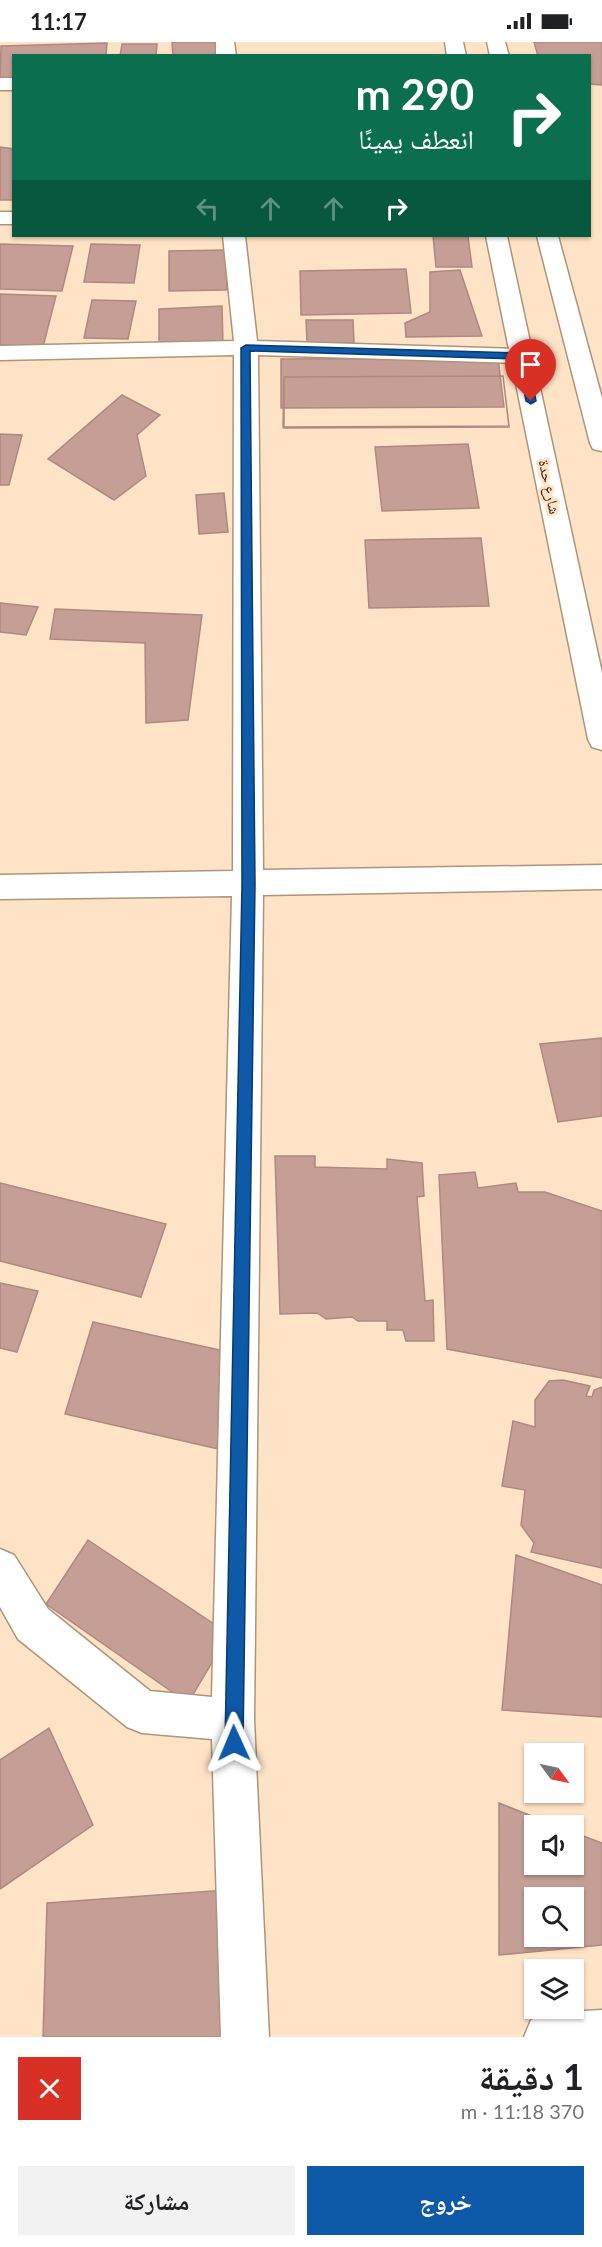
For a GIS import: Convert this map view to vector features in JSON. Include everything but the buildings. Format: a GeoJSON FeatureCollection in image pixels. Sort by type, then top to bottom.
{"type":"FeatureCollection","features":[{"type":"Feature","properties":{"kind":"street"},"geometry":{"type":"LineString","coordinates":[[234,237],[246,348],[248,884],[233,1720],[245,2037]]}},
{"type":"Feature","properties":{"kind":"street","name":"شارع حدة"},"geometry":{"type":"LineString","coordinates":[[496,237],[602,739]]}},
{"type":"Feature","properties":{"kind":"street"},"geometry":{"type":"LineString","coordinates":[[547,237],[602,443]]}},
{"type":"Feature","properties":{"kind":"street"},"geometry":{"type":"LineString","coordinates":[[0,353],[246,348],[522,356]]}},
{"type":"Feature","properties":{"kind":"street"},"geometry":{"type":"LineString","coordinates":[[0,887],[602,877]]}},
{"type":"Feature","properties":{"kind":"street"},"geometry":{"type":"LineString","coordinates":[[0,1569],[33,1624],[142,1712],[233,1720]]}},
{"type":"Feature","properties":{"kind":"street"},"geometry":{"type":"LineString","coordinates":[[548,2037],[602,2033]]}},
{"type":"Feature","properties":{"kind":"route"},"geometry":{"type":"LineString","coordinates":[[234,1743],[248,884],[246,348],[522,356],[531,401]]}}]}
